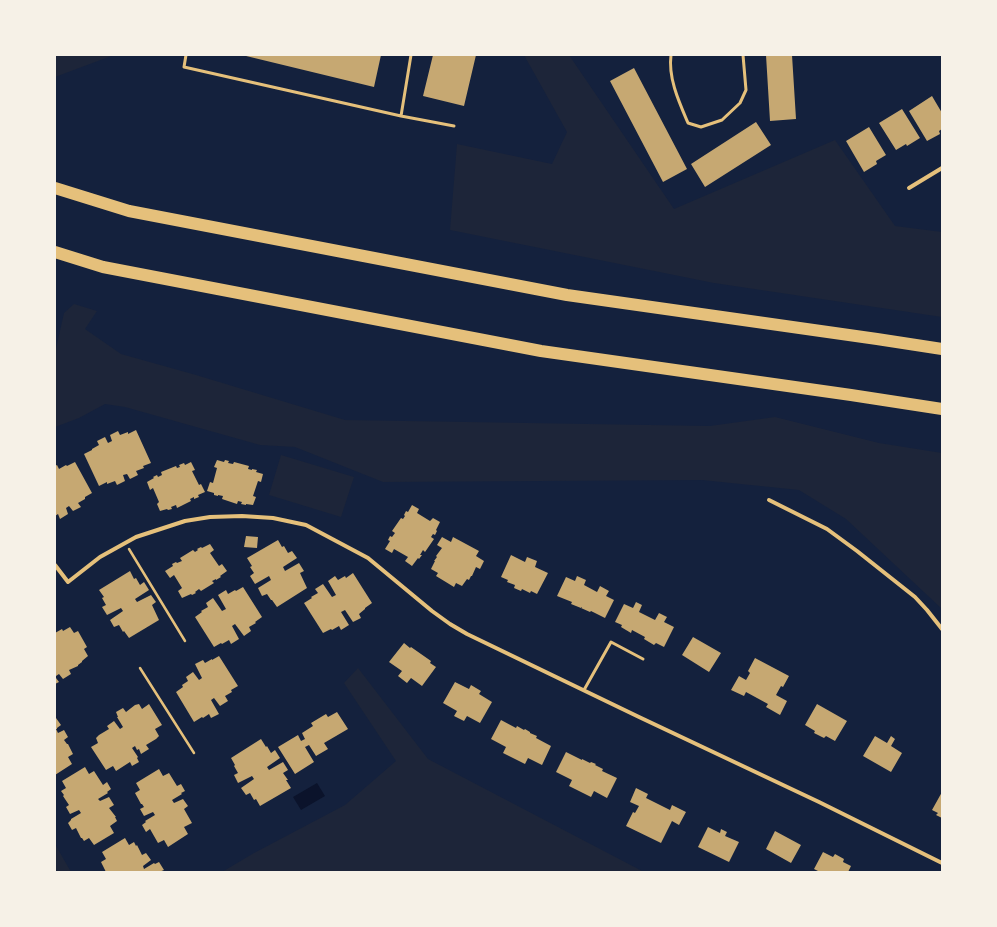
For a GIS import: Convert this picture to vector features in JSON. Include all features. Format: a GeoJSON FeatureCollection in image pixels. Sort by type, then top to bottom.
{"type":"FeatureCollection","features":[{"type":"Feature","properties":{"kind":"highway"},"geometry":{"type":"LineString","coordinates":[[55,188],[129,211],[567,295],[942,349]]}},
{"type":"Feature","properties":{"kind":"highway"},"geometry":{"type":"LineString","coordinates":[[55,252],[103,267],[541,351],[942,409]]}},
{"type":"Feature","properties":{"kind":"street"},"geometry":{"type":"LineString","coordinates":[[909,188],[942,168]]}},
{"type":"Feature","properties":{"kind":"street"},"geometry":{"type":"LineString","coordinates":[[769,500],[827,529],[857,551],[915,597],[942,629]]}},
{"type":"Feature","properties":{"kind":"street"},"geometry":{"type":"LineString","coordinates":[[55,565],[68,582],[100,558],[136,537],[185,522],[210,517],[242,516],[273,518],[306,525],[368,558],[432,611],[467,634],[819,802],[942,863]]}},
{"type":"Feature","properties":{"kind":"lane"},"geometry":{"type":"LineString","coordinates":[[186,55],[184,68],[401,116],[454,126]]}},
{"type":"Feature","properties":{"kind":"lane"},"geometry":{"type":"LineString","coordinates":[[401,116],[411,55]]}},
{"type":"Feature","properties":{"kind":"lane"},"geometry":{"type":"LineString","coordinates":[[671,55],[670,70],[678,100],[688,123],[701,127],[722,120],[740,103],[746,90],[743,55]]}},
{"type":"Feature","properties":{"kind":"lane"},"geometry":{"type":"LineString","coordinates":[[584,690],[611,642],[643,659]]}},
{"type":"Feature","properties":{"kind":"path"},"geometry":{"type":"LineString","coordinates":[[126,543],[185,641]]}},
{"type":"Feature","properties":{"kind":"path"},"geometry":{"type":"LineString","coordinates":[[140,668],[194,753]]}},
{"type":"Feature","properties":{"kind":"shaded area"},"geometry":{"type":"Polygon","coordinates":[[[55,55],[114,55],[55,77],[55,55]]]}},
{"type":"Feature","properties":{"kind":"shaded area"},"geometry":{"type":"Polygon","coordinates":[[[524,55],[569,55],[674,209],[835,140],[895,226],[942,232],[942,317],[714,283],[450,230],[457,144],[552,164],[567,132],[524,55]]]}},
{"type":"Feature","properties":{"kind":"shaded area"},"geometry":{"type":"Polygon","coordinates":[[[74,304],[97,311],[85,329],[121,354],[345,420],[710,426],[775,417],[879,443],[942,453],[942,609],[846,519],[799,490],[702,480],[383,482],[295,447],[260,445],[125,407],[105,404],[79,418],[55,427],[55,353],[64,313],[74,304]]]}},
{"type":"Feature","properties":{"kind":"shaded area"},"geometry":{"type":"Polygon","coordinates":[[[281,455],[354,477],[341,517],[269,495],[281,455]]]}},
{"type":"Feature","properties":{"kind":"shaded area"},"geometry":{"type":"Polygon","coordinates":[[[358,668],[428,759],[644,872],[222,872],[254,853],[345,805],[396,761],[344,683],[358,668]]]}},
{"type":"Feature","properties":{"kind":"shaded area"},"geometry":{"type":"Polygon","coordinates":[[[317,783],[325,796],[301,810],[293,797],[317,783]]]}},
{"type":"Feature","properties":{"kind":"shaded area"},"geometry":{"type":"Polygon","coordinates":[[[55,844],[71,872],[55,872],[55,844]]]}},
{"type":"Feature","properties":{"kind":"building"},"geometry":{"type":"Polygon","coordinates":[[[242,55],[381,55],[374,87],[242,55]]]}},
{"type":"Feature","properties":{"kind":"building"},"geometry":{"type":"Polygon","coordinates":[[[433,55],[476,55],[464,106],[423,96],[433,55]]]}},
{"type":"Feature","properties":{"kind":"building"},"geometry":{"type":"Polygon","coordinates":[[[766,55],[792,55],[796,119],[770,121],[766,55]]]}},
{"type":"Feature","properties":{"kind":"building"},"geometry":{"type":"Polygon","coordinates":[[[634,68],[687,169],[663,182],[610,81],[634,68]]]}},
{"type":"Feature","properties":{"kind":"building"},"geometry":{"type":"Polygon","coordinates":[[[932,96],[942,113],[942,129],[939,131],[940,134],[927,141],[909,111],[932,96]]]}},
{"type":"Feature","properties":{"kind":"building"},"geometry":{"type":"Polygon","coordinates":[[[902,109],[920,138],[907,146],[906,144],[896,150],[879,123],[902,109]]]}},
{"type":"Feature","properties":{"kind":"building"},"geometry":{"type":"Polygon","coordinates":[[[756,122],[771,145],[705,187],[691,164],[756,122]]]}},
{"type":"Feature","properties":{"kind":"building"},"geometry":{"type":"Polygon","coordinates":[[[869,127],[886,155],[876,161],[877,164],[864,172],[846,141],[869,127]]]}},
{"type":"Feature","properties":{"kind":"building"},"geometry":{"type":"Polygon","coordinates":[[[136,430],[151,463],[136,471],[138,475],[130,479],[127,474],[123,475],[125,481],[117,485],[115,481],[107,484],[107,482],[99,486],[84,454],[99,445],[97,441],[105,437],[108,443],[112,441],[110,435],[118,431],[120,435],[128,432],[128,434],[136,430]]]}},
{"type":"Feature","properties":{"kind":"building"},"geometry":{"type":"Polygon","coordinates":[[[217,460],[224,462],[225,460],[229,461],[228,463],[233,464],[234,462],[249,466],[248,469],[257,470],[256,472],[263,474],[261,482],[258,481],[253,496],[256,497],[253,505],[241,504],[242,502],[238,501],[237,504],[222,499],[223,496],[214,495],[214,493],[207,491],[210,482],[213,483],[217,468],[214,467],[217,460]]]}},
{"type":"Feature","properties":{"kind":"building"},"geometry":{"type":"Polygon","coordinates":[[[75,462],[92,493],[78,503],[81,507],[73,511],[69,506],[66,508],[68,514],[60,519],[58,514],[55,516],[55,466],[57,465],[59,469],[75,462]]]}},
{"type":"Feature","properties":{"kind":"building"},"geometry":{"type":"Polygon","coordinates":[[[191,462],[195,470],[192,471],[199,485],[201,484],[205,492],[198,495],[199,497],[190,499],[191,501],[177,508],[176,505],[171,507],[172,509],[160,511],[157,504],[159,502],[153,488],[150,490],[147,482],[157,475],[158,477],[162,475],[161,472],[176,466],[177,468],[180,467],[179,465],[184,463],[185,465],[191,462]]]}},
{"type":"Feature","properties":{"kind":"building"},"geometry":{"type":"Polygon","coordinates":[[[412,505],[419,509],[417,513],[430,521],[433,518],[440,522],[435,535],[433,534],[431,537],[434,539],[425,552],[423,550],[420,555],[422,555],[412,566],[405,561],[408,557],[394,549],[392,553],[385,549],[390,541],[388,540],[390,536],[392,537],[395,533],[392,531],[401,518],[403,519],[406,511],[408,512],[412,505]]]}},
{"type":"Feature","properties":{"kind":"building"},"geometry":{"type":"Polygon","coordinates":[[[246,536],[258,537],[257,548],[244,547],[246,536]]]}},
{"type":"Feature","properties":{"kind":"building"},"geometry":{"type":"Polygon","coordinates":[[[442,537],[451,542],[453,537],[479,551],[476,556],[484,561],[480,569],[476,567],[472,576],[469,580],[467,579],[462,586],[456,583],[454,587],[436,576],[438,573],[431,569],[437,557],[436,556],[442,548],[437,545],[442,537]]]}},
{"type":"Feature","properties":{"kind":"building"},"geometry":{"type":"Polygon","coordinates":[[[278,540],[288,553],[292,551],[297,558],[283,567],[285,571],[299,563],[304,571],[300,573],[307,588],[277,607],[267,594],[262,596],[258,588],[271,580],[269,576],[255,584],[250,576],[254,573],[250,567],[252,566],[247,558],[278,540]]]}},
{"type":"Feature","properties":{"kind":"building"},"geometry":{"type":"Polygon","coordinates":[[[210,544],[214,550],[210,553],[219,566],[222,564],[227,571],[220,576],[221,577],[212,581],[214,583],[201,591],[199,589],[195,592],[196,593],[182,598],[178,591],[182,588],[174,575],[170,578],[165,571],[173,566],[172,564],[182,561],[180,558],[193,550],[195,552],[198,550],[197,549],[210,544]]]}},
{"type":"Feature","properties":{"kind":"building"},"geometry":{"type":"Polygon","coordinates":[[[511,555],[525,562],[527,557],[537,561],[535,567],[548,573],[537,594],[531,591],[530,593],[522,589],[521,591],[514,588],[515,585],[507,582],[508,580],[501,577],[511,555]]]}},
{"type":"Feature","properties":{"kind":"building"},"geometry":{"type":"Polygon","coordinates":[[[130,571],[134,579],[136,578],[140,585],[144,582],[149,590],[135,599],[137,602],[151,595],[156,602],[152,605],[159,620],[129,638],[119,625],[114,627],[110,620],[123,611],[121,608],[107,615],[102,607],[106,605],[102,598],[104,597],[99,590],[130,571]]]}},
{"type":"Feature","properties":{"kind":"building"},"geometry":{"type":"Polygon","coordinates":[[[353,573],[372,603],[359,614],[361,618],[353,622],[345,610],[341,612],[349,625],[341,630],[339,626],[323,633],[304,603],[318,593],[315,589],[323,584],[332,597],[336,595],[328,581],[335,576],[338,580],[345,576],[346,578],[353,573]]]}},
{"type":"Feature","properties":{"kind":"building"},"geometry":{"type":"Polygon","coordinates":[[[577,576],[586,580],[584,585],[597,592],[600,586],[609,591],[606,596],[614,600],[605,618],[571,604],[572,602],[557,596],[566,577],[575,581],[577,576]]]}},
{"type":"Feature","properties":{"kind":"building"},"geometry":{"type":"Polygon","coordinates":[[[243,587],[262,617],[249,627],[251,631],[244,636],[235,624],[232,626],[239,639],[231,644],[229,640],[214,647],[195,617],[208,607],[206,603],[213,598],[222,611],[226,609],[218,595],[226,590],[228,594],[243,587]]]}},
{"type":"Feature","properties":{"kind":"building"},"geometry":{"type":"Polygon","coordinates":[[[636,602],[642,605],[639,612],[655,620],[659,613],[667,617],[664,622],[674,627],[664,647],[656,643],[654,645],[644,639],[645,637],[632,630],[631,633],[621,627],[622,625],[615,622],[624,604],[633,608],[636,602]]]}},
{"type":"Feature","properties":{"kind":"building"},"geometry":{"type":"Polygon","coordinates":[[[70,627],[74,633],[78,631],[87,647],[84,649],[88,656],[78,666],[69,670],[71,674],[63,679],[59,674],[56,676],[59,682],[55,684],[55,633],[70,627]]]}},
{"type":"Feature","properties":{"kind":"building"},"geometry":{"type":"Polygon","coordinates":[[[693,637],[721,653],[709,672],[682,655],[693,637]]]}},
{"type":"Feature","properties":{"kind":"building"},"geometry":{"type":"Polygon","coordinates":[[[404,643],[431,661],[430,663],[436,667],[422,686],[411,678],[407,683],[398,676],[402,671],[389,662],[404,643]]]}},
{"type":"Feature","properties":{"kind":"building"},"geometry":{"type":"Polygon","coordinates":[[[219,656],[238,686],[225,696],[228,701],[220,706],[214,698],[211,700],[219,714],[211,718],[209,714],[194,722],[176,692],[188,681],[186,677],[193,672],[199,680],[202,678],[195,664],[203,660],[205,663],[219,656]]]}},
{"type":"Feature","properties":{"kind":"building"},"geometry":{"type":"Polygon","coordinates":[[[755,658],[789,676],[783,687],[781,686],[776,695],[787,701],[780,715],[766,707],[768,704],[746,692],[744,696],[731,690],[739,676],[746,680],[750,673],[748,671],[755,658]]]}},
{"type":"Feature","properties":{"kind":"building"},"geometry":{"type":"Polygon","coordinates":[[[455,682],[469,689],[471,685],[481,691],[479,694],[492,702],[480,723],[467,716],[464,721],[454,716],[457,711],[443,703],[455,682]]]}},
{"type":"Feature","properties":{"kind":"building"},"geometry":{"type":"Polygon","coordinates":[[[139,704],[142,709],[149,704],[162,725],[155,729],[159,736],[146,745],[149,749],[141,754],[139,749],[137,750],[135,746],[132,748],[138,757],[139,762],[132,766],[130,762],[116,771],[113,766],[106,770],[91,747],[98,743],[96,738],[109,729],[107,726],[114,721],[120,729],[123,727],[117,717],[116,712],[123,708],[126,712],[135,705],[139,704]]]}},
{"type":"Feature","properties":{"kind":"building"},"geometry":{"type":"Polygon","coordinates":[[[817,704],[847,721],[835,741],[826,736],[824,738],[814,733],[815,731],[805,725],[817,704]]]}},
{"type":"Feature","properties":{"kind":"building"},"geometry":{"type":"Polygon","coordinates":[[[337,712],[348,729],[324,743],[328,749],[316,756],[309,745],[305,747],[314,762],[295,774],[278,747],[298,735],[301,741],[305,739],[302,733],[313,726],[311,723],[326,714],[328,717],[337,712]]]}},
{"type":"Feature","properties":{"kind":"building"},"geometry":{"type":"Polygon","coordinates":[[[56,718],[61,725],[56,729],[58,733],[64,730],[68,737],[64,740],[68,744],[73,754],[68,757],[72,764],[55,775],[55,719],[56,718]]]}},
{"type":"Feature","properties":{"kind":"building"},"geometry":{"type":"Polygon","coordinates":[[[501,720],[516,728],[517,726],[524,730],[525,729],[537,736],[536,738],[551,746],[542,765],[528,758],[525,764],[503,753],[506,747],[491,739],[501,720]]]}},
{"type":"Feature","properties":{"kind":"building"},"geometry":{"type":"Polygon","coordinates":[[[875,736],[887,743],[891,736],[895,739],[891,746],[902,753],[891,772],[863,756],[875,736]]]}},
{"type":"Feature","properties":{"kind":"building"},"geometry":{"type":"Polygon","coordinates":[[[261,739],[271,753],[275,750],[280,758],[267,767],[269,770],[283,762],[288,770],[283,773],[291,788],[260,806],[250,793],[246,795],[241,788],[254,779],[252,776],[238,783],[234,775],[238,773],[231,758],[261,739]]]}},
{"type":"Feature","properties":{"kind":"building"},"geometry":{"type":"Polygon","coordinates":[[[566,752],[582,760],[596,764],[595,765],[603,769],[602,771],[617,778],[607,798],[594,791],[591,797],[569,786],[572,780],[556,772],[566,752]]]}},
{"type":"Feature","properties":{"kind":"building"},"geometry":{"type":"Polygon","coordinates":[[[85,767],[89,774],[94,771],[103,785],[107,782],[111,789],[107,792],[108,793],[98,799],[100,801],[109,797],[114,805],[109,808],[116,817],[117,821],[110,826],[114,833],[94,845],[89,838],[84,841],[76,828],[72,830],[68,823],[71,819],[81,813],[79,810],[70,814],[66,807],[69,805],[61,791],[66,788],[62,781],[85,767]]]}},
{"type":"Feature","properties":{"kind":"building"},"geometry":{"type":"Polygon","coordinates":[[[159,769],[163,776],[169,773],[177,786],[181,784],[185,791],[172,800],[174,803],[183,799],[188,806],[184,809],[192,823],[184,827],[188,834],[168,847],[164,840],[158,843],[150,829],[146,832],[142,825],[146,822],[145,821],[155,815],[153,812],[144,816],[140,809],[144,807],[135,793],[140,790],[136,783],[159,769]]]}},
{"type":"Feature","properties":{"kind":"building"},"geometry":{"type":"Polygon","coordinates":[[[636,788],[648,794],[646,798],[670,810],[672,805],[686,812],[679,825],[672,821],[661,843],[626,826],[633,812],[635,813],[639,806],[630,802],[636,788]]]}},
{"type":"Feature","properties":{"kind":"building"},"geometry":{"type":"Polygon","coordinates":[[[942,792],[942,818],[936,815],[938,813],[932,810],[942,792]]]}},
{"type":"Feature","properties":{"kind":"building"},"geometry":{"type":"Polygon","coordinates":[[[708,827],[720,833],[721,829],[727,832],[725,836],[739,842],[729,862],[698,847],[708,827]]]}},
{"type":"Feature","properties":{"kind":"building"},"geometry":{"type":"Polygon","coordinates":[[[775,831],[801,845],[791,863],[766,849],[775,831]]]}},
{"type":"Feature","properties":{"kind":"building"},"geometry":{"type":"Polygon","coordinates":[[[125,838],[129,845],[134,842],[142,855],[146,853],[151,860],[143,866],[144,869],[154,863],[159,862],[164,870],[159,872],[106,872],[101,862],[106,859],[102,852],[125,838]]]}},
{"type":"Feature","properties":{"kind":"building"},"geometry":{"type":"Polygon","coordinates":[[[823,852],[833,857],[835,854],[844,859],[843,862],[851,866],[848,872],[820,872],[814,869],[823,852]]]}}]}
